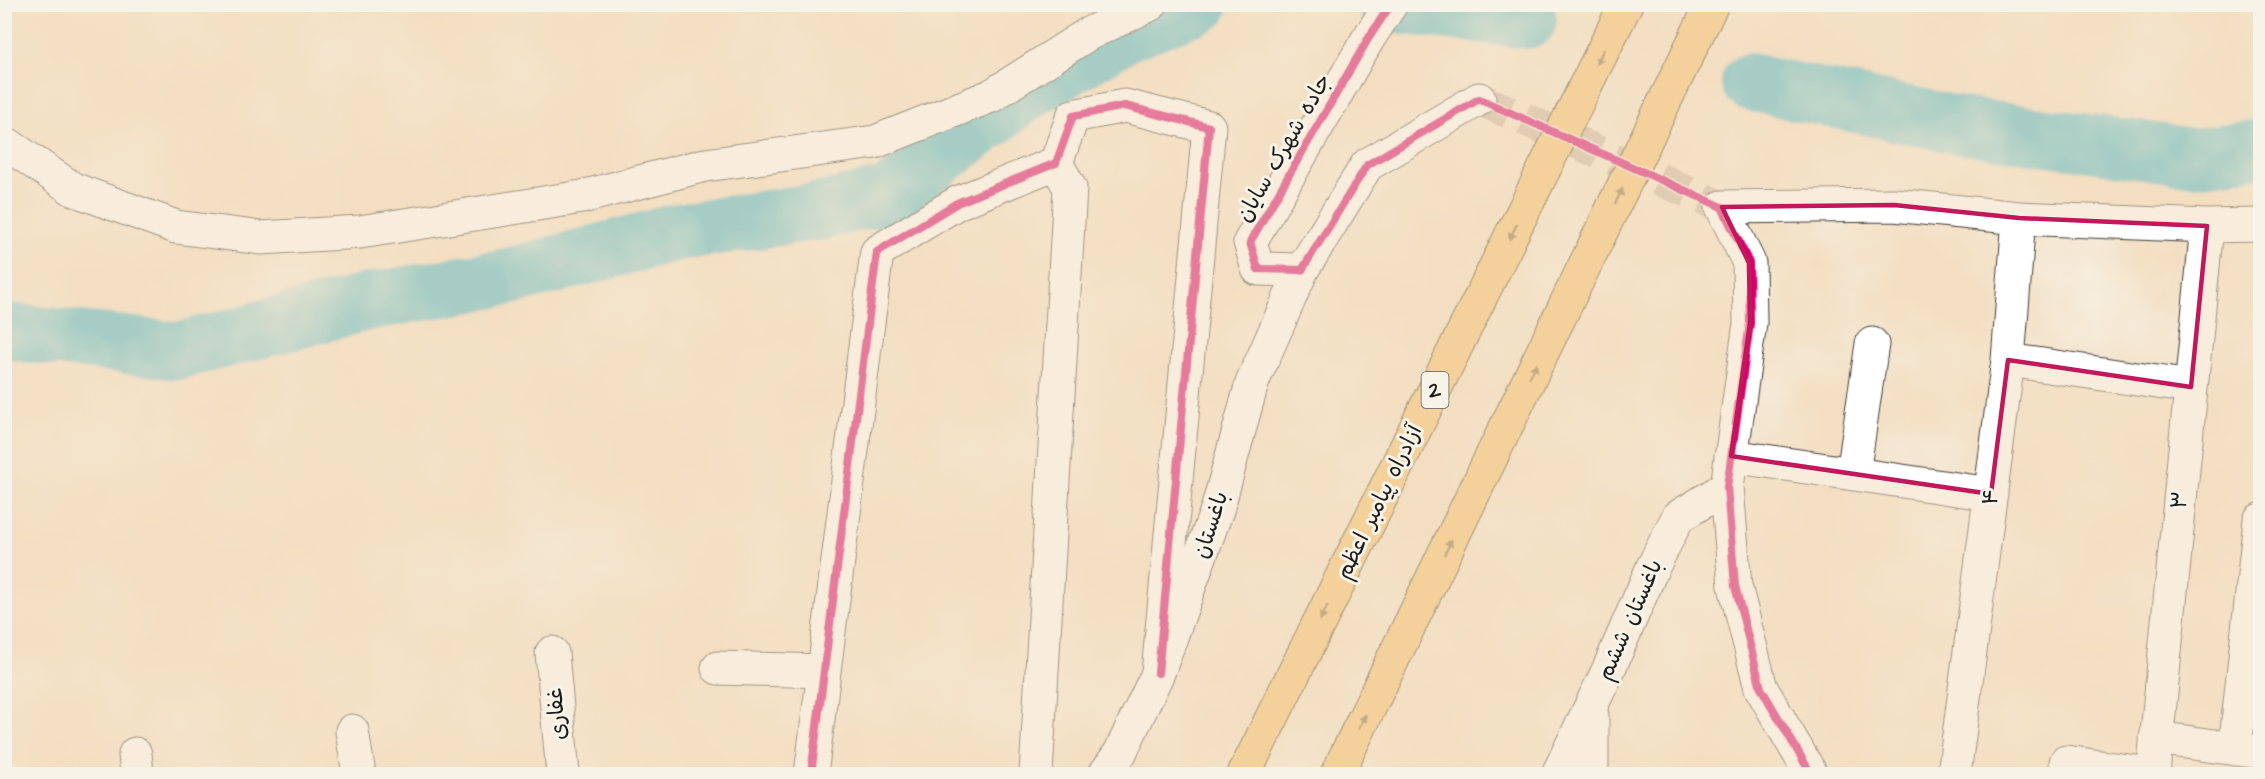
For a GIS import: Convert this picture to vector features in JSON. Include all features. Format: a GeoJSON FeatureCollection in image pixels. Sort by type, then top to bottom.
{"type":"FeatureCollection","features":[{"type":"Feature","properties":{"kind":"highway","name":"آزادراه پیامبر اعظم"},"geometry":{"type":"LineString","coordinates":[[1245,774],[1626,4]]}},
{"type":"Feature","properties":{"kind":"highway"},"geometry":{"type":"LineString","coordinates":[[1337,774],[1712,4]]}},
{"type":"Feature","properties":{"kind":"street"},"geometry":{"type":"LineString","coordinates":[[4,142],[73,189],[176,228],[261,238],[360,231],[582,197],[705,165],[875,142],[991,96],[1088,34],[1152,4]]}},
{"type":"Feature","properties":{"kind":"street","name":"جاده شهرک سایان"},"geometry":{"type":"LineString","coordinates":[[1302,270],[1258,269],[1250,242],[1386,6]]}},
{"type":"Feature","properties":{"kind":"street"},"geometry":{"type":"LineString","coordinates":[[1302,270],[1367,165],[1479,99]]}},
{"type":"Feature","properties":{"kind":"street"},"geometry":{"type":"LineString","coordinates":[[811,774],[877,252],[957,203],[1056,163],[1073,116],[1125,106],[1209,127],[1158,673]]}},
{"type":"Feature","properties":{"kind":"street"},"geometry":{"type":"LineString","coordinates":[[1036,774],[1070,188],[1056,163]]}},
{"type":"Feature","properties":{"kind":"street"},"geometry":{"type":"LineString","coordinates":[[1811,774],[1761,688],[1735,586],[1729,471],[1750,323],[1749,263],[1722,207],[1894,205],[2019,218],[2207,226],[2260,225]]}},
{"type":"Feature","properties":{"kind":"street","name":"۴"},"geometry":{"type":"LineString","coordinates":[[1954,774],[2008,360],[2019,218]]}},
{"type":"Feature","properties":{"kind":"street","name":"۳"},"geometry":{"type":"LineString","coordinates":[[2151,774],[2207,226]]}},
{"type":"Feature","properties":{"kind":"street","name":"باغستان"},"geometry":{"type":"LineString","coordinates":[[1105,774],[1120,753],[1158,673],[1218,507],[1252,383],[1302,270]]}},
{"type":"Feature","properties":{"kind":"street"},"geometry":{"type":"LineString","coordinates":[[1853,474],[1872,344]]}},
{"type":"Feature","properties":{"kind":"street"},"geometry":{"type":"LineString","coordinates":[[2008,360],[2191,387]]}},
{"type":"Feature","properties":{"kind":"street"},"geometry":{"type":"LineString","coordinates":[[1729,471],[1853,474],[1991,494]]}},
{"type":"Feature","properties":{"kind":"street","name":"باغستان ششم"},"geometry":{"type":"LineString","coordinates":[[1558,774],[1592,706],[1652,569],[1678,517],[1729,471]]}},
{"type":"Feature","properties":{"kind":"street"},"geometry":{"type":"LineString","coordinates":[[2156,738],[2248,750],[2260,520]]}},
{"type":"Feature","properties":{"kind":"street","name":"غفاری"},"geometry":{"type":"LineString","coordinates":[[552,653],[563,774]]}},
{"type":"Feature","properties":{"kind":"street"},"geometry":{"type":"LineString","coordinates":[[718,668],[824,671]]}},
{"type":"Feature","properties":{"kind":"street"},"geometry":{"type":"LineString","coordinates":[[1592,706],[1592,774]]}},
{"type":"Feature","properties":{"kind":"street"},"geometry":{"type":"LineString","coordinates":[[352,731],[359,774]]}},
{"type":"Feature","properties":{"kind":"street"},"geometry":{"type":"LineString","coordinates":[[2066,762],[2151,774]]}},
{"type":"Feature","properties":{"kind":"highlighted area"},"geometry":{"type":"Polygon","coordinates":[[[1894,205],[2019,218],[2207,226],[2191,387],[2008,360],[1991,494],[1731,456],[1750,323],[1749,263],[1722,207],[1894,205]]]}},
{"type":"Feature","properties":{"kind":"waterway"},"geometry":{"type":"LineString","coordinates":[[4,331],[178,351],[367,302],[516,275],[677,232],[821,211],[889,195],[1031,89],[1125,33],[1200,4]]}},
{"type":"Feature","properties":{"kind":"waterway"},"geometry":{"type":"LineString","coordinates":[[1387,4],[1528,20]]}},
{"type":"Feature","properties":{"kind":"waterway"},"geometry":{"type":"LineString","coordinates":[[1750,82],[1957,125],[2194,157],[2260,148]]}},
{"type":"Feature","properties":{"kind":"tunnel"},"geometry":{"type":"LineString","coordinates":[[1479,99],[1722,207]]}},
{"type":"Feature","properties":{"kind":"cycle path"},"geometry":{"type":"LineString","coordinates":[[1391,4],[1368,39],[1250,242],[1258,269],[1302,270],[1367,165],[1479,99],[1722,207],[1749,263],[1750,323],[1727,487],[1735,586],[1761,688],[1811,774]]}},
{"type":"Feature","properties":{"kind":"cycle path"},"geometry":{"type":"LineString","coordinates":[[811,774],[877,252],[957,203],[1056,163],[1073,116],[1125,106],[1209,127],[1158,673]]}}]}
